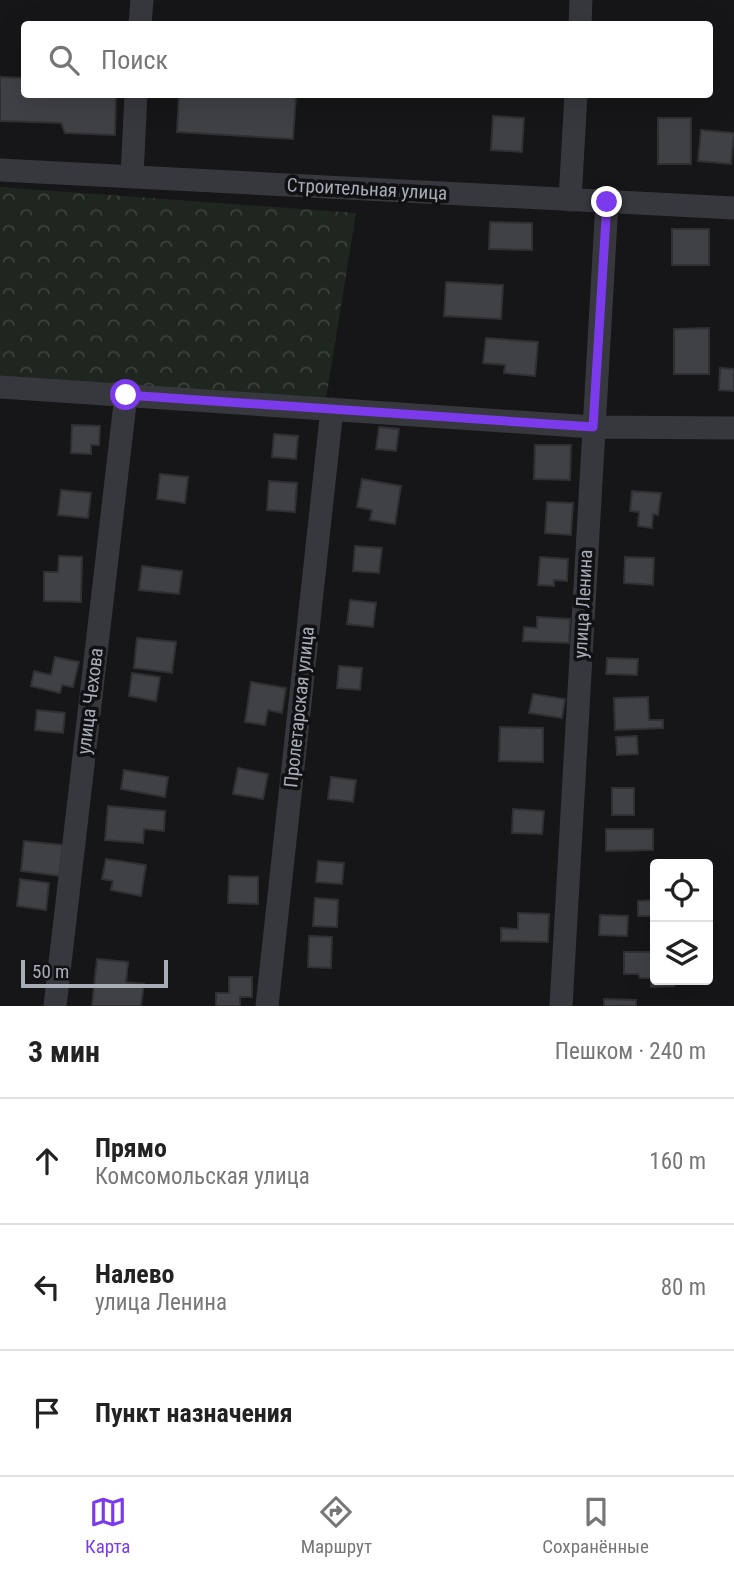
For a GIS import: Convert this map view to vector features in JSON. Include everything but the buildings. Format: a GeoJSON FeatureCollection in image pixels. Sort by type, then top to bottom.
{"type":"FeatureCollection","features":[{"type":"Feature","properties":{"kind":"street"},"geometry":{"type":"LineString","coordinates":[[140,21],[142,0]]}},
{"type":"Feature","properties":{"kind":"street"},"geometry":{"type":"LineString","coordinates":[[580,21],[581,0]]}},
{"type":"Feature","properties":{"kind":"street"},"geometry":{"type":"LineString","coordinates":[[132,176],[136,98]]}},
{"type":"Feature","properties":{"kind":"street"},"geometry":{"type":"LineString","coordinates":[[570,200],[576,98]]}},
{"type":"Feature","properties":{"kind":"street","name":"Строительная улица"},"geometry":{"type":"LineString","coordinates":[[0,170],[734,208]]}},
{"type":"Feature","properties":{"kind":"street","name":"улица Ленина"},"geometry":{"type":"LineString","coordinates":[[561,1006],[607,202]]}},
{"type":"Feature","properties":{"kind":"street"},"geometry":{"type":"LineString","coordinates":[[0,387],[593,427],[734,428]]}},
{"type":"Feature","properties":{"kind":"street","name":"улица Чехова"},"geometry":{"type":"LineString","coordinates":[[55,1006],[126,395]]}},
{"type":"Feature","properties":{"kind":"street","name":"Пролетарская улица"},"geometry":{"type":"LineString","coordinates":[[267,1006],[332,409]]}},
{"type":"Feature","properties":{"kind":"green space"},"geometry":{"type":"Polygon","coordinates":[[[0,187],[356,213],[326,399],[0,377],[0,187]]]}},
{"type":"Feature","properties":{"kind":"route"},"geometry":{"type":"LineString","coordinates":[[126,395],[593,427],[607,202]]}}]}
